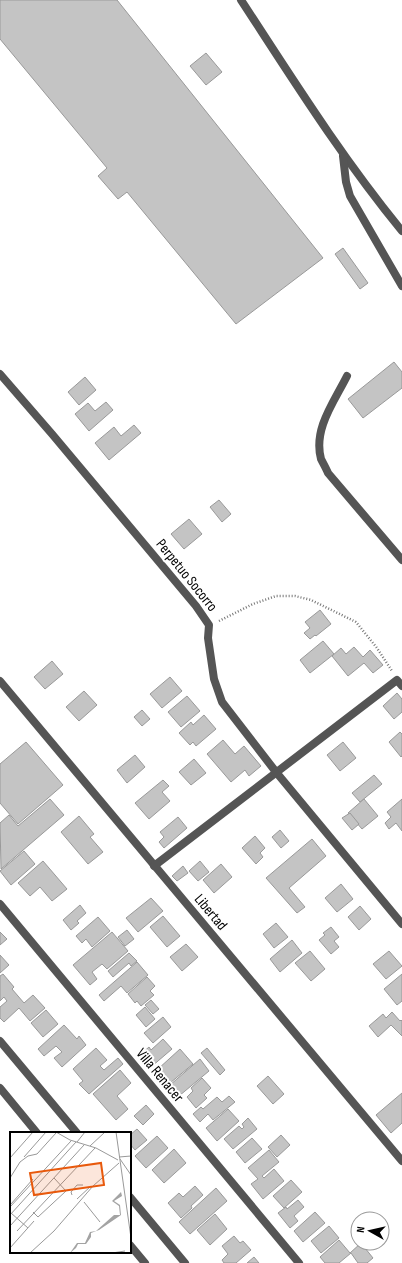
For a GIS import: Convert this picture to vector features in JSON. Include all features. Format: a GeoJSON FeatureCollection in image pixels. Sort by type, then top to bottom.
{"type":"FeatureCollection","features":[{"type":"Feature","properties":{"kind":"street"},"geometry":{"type":"LineString","coordinates":[[241,0],[343,155],[402,231]]}},
{"type":"Feature","properties":{"kind":"street"},"geometry":{"type":"LineString","coordinates":[[343,155],[346,182],[350,196],[402,286]]}},
{"type":"Feature","properties":{"kind":"street","name":"Perpetuo Socorro"},"geometry":{"type":"LineString","coordinates":[[0,374],[196,606],[209,625],[208,638],[214,679],[222,702],[276,772],[402,924]]}},
{"type":"Feature","properties":{"kind":"street"},"geometry":{"type":"LineString","coordinates":[[347,376],[321,425],[319,440],[321,458],[328,473],[402,560]]}},
{"type":"Feature","properties":{"kind":"street","name":"Libertad"},"geometry":{"type":"LineString","coordinates":[[0,681],[402,1161]]}},
{"type":"Feature","properties":{"kind":"street"},"geometry":{"type":"LineString","coordinates":[[154,866],[276,772],[400,683]]}},
{"type":"Feature","properties":{"kind":"street","name":"Villa Renacer"},"geometry":{"type":"LineString","coordinates":[[0,904],[299,1263]]}},
{"type":"Feature","properties":{"kind":"street"},"geometry":{"type":"LineString","coordinates":[[0,1041],[75,1132]]}},
{"type":"Feature","properties":{"kind":"street"},"geometry":{"type":"LineString","coordinates":[[0,1088],[36,1132]]}},
{"type":"Feature","properties":{"kind":"street"},"geometry":{"type":"LineString","coordinates":[[131,1198],[185,1263]]}},
{"type":"Feature","properties":{"kind":"street"},"geometry":{"type":"LineString","coordinates":[[131,1246],[145,1263]]}},
{"type":"Feature","properties":{"kind":"path"},"geometry":{"type":"LineString","coordinates":[[209,625],[252,604],[276,596],[295,596],[311,600],[356,622],[377,648],[400,683]]}},
{"type":"Feature","properties":{"kind":"building"},"geometry":{"type":"Polygon","coordinates":[[[0,0],[117,0],[323,258],[236,324],[127,192],[118,199],[98,176],[107,168],[0,39],[0,0]]]}},
{"type":"Feature","properties":{"kind":"building"},"geometry":{"type":"Polygon","coordinates":[[[206,53],[222,72],[206,85],[190,66],[206,53]]]}},
{"type":"Feature","properties":{"kind":"building"},"geometry":{"type":"Polygon","coordinates":[[[343,248],[368,283],[360,289],[335,254],[343,248]]]}},
{"type":"Feature","properties":{"kind":"building"},"geometry":{"type":"Polygon","coordinates":[[[394,362],[402,372],[402,388],[363,418],[348,399],[394,362]]]}},
{"type":"Feature","properties":{"kind":"building"},"geometry":{"type":"Polygon","coordinates":[[[85,377],[96,390],[79,405],[68,392],[85,377]]]}},
{"type":"Feature","properties":{"kind":"building"},"geometry":{"type":"Polygon","coordinates":[[[106,402],[113,410],[89,431],[75,414],[88,403],[95,411],[106,402]]]}},
{"type":"Feature","properties":{"kind":"building"},"geometry":{"type":"Polygon","coordinates":[[[134,425],[141,433],[109,460],[95,443],[114,427],[121,436],[134,425]]]}},
{"type":"Feature","properties":{"kind":"building"},"geometry":{"type":"Polygon","coordinates":[[[219,500],[231,514],[222,522],[210,507],[219,500]]]}},
{"type":"Feature","properties":{"kind":"building"},"geometry":{"type":"Polygon","coordinates":[[[189,519],[202,534],[184,549],[171,534],[189,519]]]}},
{"type":"Feature","properties":{"kind":"building"},"geometry":{"type":"Polygon","coordinates":[[[320,610],[331,624],[310,639],[304,633],[310,628],[305,622],[320,610]]]}},
{"type":"Feature","properties":{"kind":"building"},"geometry":{"type":"Polygon","coordinates":[[[323,641],[334,654],[310,673],[300,660],[323,641]]]}},
{"type":"Feature","properties":{"kind":"building"},"geometry":{"type":"Polygon","coordinates":[[[354,647],[363,657],[370,650],[383,665],[373,673],[364,663],[348,676],[332,656],[341,648],[346,654],[354,647]]]}},
{"type":"Feature","properties":{"kind":"building"},"geometry":{"type":"Polygon","coordinates":[[[52,661],[63,674],[45,689],[34,677],[52,661]]]}},
{"type":"Feature","properties":{"kind":"building"},"geometry":{"type":"Polygon","coordinates":[[[170,677],[182,691],[162,708],[150,694],[170,677]]]}},
{"type":"Feature","properties":{"kind":"building"},"geometry":{"type":"Polygon","coordinates":[[[84,691],[97,705],[79,721],[66,707],[84,691]]]}},
{"type":"Feature","properties":{"kind":"building"},"geometry":{"type":"Polygon","coordinates":[[[397,693],[402,699],[402,712],[394,719],[383,706],[397,693]]]}},
{"type":"Feature","properties":{"kind":"building"},"geometry":{"type":"Polygon","coordinates":[[[187,696],[200,711],[181,727],[168,712],[187,696]]]}},
{"type":"Feature","properties":{"kind":"building"},"geometry":{"type":"Polygon","coordinates":[[[142,710],[150,719],[142,726],[134,717],[142,710]]]}},
{"type":"Feature","properties":{"kind":"building"},"geometry":{"type":"Polygon","coordinates":[[[204,715],[216,729],[196,746],[193,742],[190,745],[179,733],[191,722],[193,725],[204,715]]]}},
{"type":"Feature","properties":{"kind":"building"},"geometry":{"type":"Polygon","coordinates":[[[400,732],[402,734],[401,757],[389,742],[400,732]]]}},
{"type":"Feature","properties":{"kind":"building"},"geometry":{"type":"Polygon","coordinates":[[[223,740],[235,754],[244,746],[261,766],[249,776],[245,770],[231,782],[207,754],[223,740]]]}},
{"type":"Feature","properties":{"kind":"building"},"geometry":{"type":"Polygon","coordinates":[[[26,742],[63,785],[18,824],[0,803],[0,764],[26,742]]]}},
{"type":"Feature","properties":{"kind":"building"},"geometry":{"type":"Polygon","coordinates":[[[343,742],[356,758],[340,771],[327,755],[343,742]]]}},
{"type":"Feature","properties":{"kind":"building"},"geometry":{"type":"Polygon","coordinates":[[[135,755],[145,767],[127,783],[117,770],[135,755]]]}},
{"type":"Feature","properties":{"kind":"building"},"geometry":{"type":"Polygon","coordinates":[[[194,759],[206,773],[191,785],[179,772],[194,759]]]}},
{"type":"Feature","properties":{"kind":"building"},"geometry":{"type":"Polygon","coordinates":[[[374,775],[382,784],[360,802],[352,793],[374,775]]]}},
{"type":"Feature","properties":{"kind":"building"},"geometry":{"type":"Polygon","coordinates":[[[163,780],[169,786],[162,792],[170,801],[149,819],[135,803],[163,780]]]}},
{"type":"Feature","properties":{"kind":"building"},"geometry":{"type":"Polygon","coordinates":[[[50,799],[64,815],[1,869],[0,823],[9,815],[18,826],[50,799]]]}},
{"type":"Feature","properties":{"kind":"building"},"geometry":{"type":"Polygon","coordinates":[[[364,799],[378,816],[362,829],[348,813],[364,799]]]}},
{"type":"Feature","properties":{"kind":"building"},"geometry":{"type":"Polygon","coordinates":[[[402,799],[402,831],[396,823],[389,829],[385,823],[391,817],[387,812],[402,799]]]}},
{"type":"Feature","properties":{"kind":"building"},"geometry":{"type":"Polygon","coordinates":[[[350,813],[359,824],[352,830],[342,818],[350,813]]]}},
{"type":"Feature","properties":{"kind":"building"},"geometry":{"type":"Polygon","coordinates":[[[79,816],[94,834],[90,837],[103,852],[88,864],[61,832],[79,816]]]}},
{"type":"Feature","properties":{"kind":"building"},"geometry":{"type":"Polygon","coordinates":[[[178,817],[187,828],[164,848],[159,842],[164,837],[160,832],[178,817]]]}},
{"type":"Feature","properties":{"kind":"building"},"geometry":{"type":"Polygon","coordinates":[[[280,830],[289,841],[281,848],[272,837],[280,830]]]}},
{"type":"Feature","properties":{"kind":"building"},"geometry":{"type":"Polygon","coordinates":[[[255,836],[265,848],[260,853],[263,857],[256,864],[242,848],[255,836]]]}},
{"type":"Feature","properties":{"kind":"building"},"geometry":{"type":"Polygon","coordinates":[[[312,839],[326,856],[289,888],[305,907],[297,913],[266,878],[312,839]]]}},
{"type":"Feature","properties":{"kind":"building"},"geometry":{"type":"Polygon","coordinates":[[[24,851],[35,864],[11,885],[0,871],[24,851]]]}},
{"type":"Feature","properties":{"kind":"building"},"geometry":{"type":"Polygon","coordinates":[[[43,861],[67,889],[52,901],[40,887],[30,896],[18,883],[43,861]]]}},
{"type":"Feature","properties":{"kind":"building"},"geometry":{"type":"Polygon","coordinates":[[[200,861],[209,872],[198,881],[189,871],[200,861]]]}},
{"type":"Feature","properties":{"kind":"building"},"geometry":{"type":"Polygon","coordinates":[[[221,864],[232,877],[214,893],[203,880],[221,864]]]}},
{"type":"Feature","properties":{"kind":"building"},"geometry":{"type":"Polygon","coordinates":[[[183,866],[188,873],[177,881],[172,876],[183,866]]]}},
{"type":"Feature","properties":{"kind":"building"},"geometry":{"type":"Polygon","coordinates":[[[341,884],[353,899],[337,912],[325,898],[341,884]]]}},
{"type":"Feature","properties":{"kind":"building"},"geometry":{"type":"Polygon","coordinates":[[[151,898],[163,911],[138,932],[126,918],[151,898]]]}},
{"type":"Feature","properties":{"kind":"building"},"geometry":{"type":"Polygon","coordinates":[[[80,905],[86,913],[77,921],[79,923],[71,930],[63,920],[80,905]]]}},
{"type":"Feature","properties":{"kind":"building"},"geometry":{"type":"Polygon","coordinates":[[[360,906],[371,919],[359,930],[348,917],[360,906]]]}},
{"type":"Feature","properties":{"kind":"building"},"geometry":{"type":"Polygon","coordinates":[[[163,916],[180,936],[167,947],[150,927],[163,916]]]}},
{"type":"Feature","properties":{"kind":"building"},"geometry":{"type":"Polygon","coordinates":[[[98,917],[110,931],[92,947],[86,939],[82,943],[76,936],[98,917]]]}},
{"type":"Feature","properties":{"kind":"building"},"geometry":{"type":"Polygon","coordinates":[[[276,923],[288,937],[274,948],[263,934],[276,923]]]}},
{"type":"Feature","properties":{"kind":"building"},"geometry":{"type":"Polygon","coordinates":[[[331,927],[339,937],[334,941],[339,947],[331,954],[319,940],[325,935],[323,933],[331,927]]]}},
{"type":"Feature","properties":{"kind":"building"},"geometry":{"type":"Polygon","coordinates":[[[127,930],[134,939],[125,946],[118,937],[127,930]]]}},
{"type":"Feature","properties":{"kind":"building"},"geometry":{"type":"Polygon","coordinates":[[[0,932],[7,939],[0,945],[0,932]]]}},
{"type":"Feature","properties":{"kind":"building"},"geometry":{"type":"Polygon","coordinates":[[[112,932],[128,951],[107,969],[102,964],[92,972],[97,979],[90,985],[73,965],[112,932]]]}},
{"type":"Feature","properties":{"kind":"building"},"geometry":{"type":"Polygon","coordinates":[[[292,940],[302,953],[280,972],[270,959],[292,940]]]}},
{"type":"Feature","properties":{"kind":"building"},"geometry":{"type":"Polygon","coordinates":[[[186,944],[198,957],[182,971],[170,957],[186,944]]]}},
{"type":"Feature","properties":{"kind":"building"},"geometry":{"type":"Polygon","coordinates":[[[310,951],[325,969],[311,981],[295,963],[310,951]]]}},
{"type":"Feature","properties":{"kind":"building"},"geometry":{"type":"Polygon","coordinates":[[[389,951],[402,966],[386,979],[373,964],[389,951]]]}},
{"type":"Feature","properties":{"kind":"building"},"geometry":{"type":"Polygon","coordinates":[[[129,953],[137,961],[131,966],[129,963],[113,977],[108,971],[129,953]]]}},
{"type":"Feature","properties":{"kind":"building"},"geometry":{"type":"Polygon","coordinates":[[[0,955],[9,965],[0,973],[0,955]]]}},
{"type":"Feature","properties":{"kind":"building"},"geometry":{"type":"Polygon","coordinates":[[[137,962],[148,975],[127,993],[121,986],[104,1001],[99,995],[137,962]]]}},
{"type":"Feature","properties":{"kind":"building"},"geometry":{"type":"Polygon","coordinates":[[[3,974],[14,987],[12,989],[24,1003],[33,995],[45,1008],[30,1021],[19,1008],[4,1022],[0,1018],[0,1007],[7,1001],[4,997],[0,1001],[0,976],[3,974]]]}},
{"type":"Feature","properties":{"kind":"building"},"geometry":{"type":"Polygon","coordinates":[[[402,974],[402,1001],[397,1005],[384,989],[402,974]]]}},
{"type":"Feature","properties":{"kind":"building"},"geometry":{"type":"Polygon","coordinates":[[[147,977],[155,986],[150,991],[154,995],[141,1006],[137,1001],[135,1003],[128,994],[147,977]]]}},
{"type":"Feature","properties":{"kind":"building"},"geometry":{"type":"Polygon","coordinates":[[[151,1000],[159,1009],[153,1014],[145,1005],[151,1000]]]}},
{"type":"Feature","properties":{"kind":"building"},"geometry":{"type":"Polygon","coordinates":[[[145,1007],[155,1019],[146,1027],[136,1015],[145,1007]]]}},
{"type":"Feature","properties":{"kind":"building"},"geometry":{"type":"Polygon","coordinates":[[[46,1010],[58,1024],[43,1037],[31,1023],[46,1010]]]}},
{"type":"Feature","properties":{"kind":"building"},"geometry":{"type":"Polygon","coordinates":[[[392,1012],[400,1021],[402,1021],[402,1036],[391,1025],[378,1037],[369,1026],[383,1014],[386,1018],[392,1012]]]}},
{"type":"Feature","properties":{"kind":"building"},"geometry":{"type":"Polygon","coordinates":[[[163,1017],[171,1027],[153,1043],[144,1033],[163,1017]]]}},
{"type":"Feature","properties":{"kind":"building"},"geometry":{"type":"Polygon","coordinates":[[[64,1025],[77,1039],[79,1036],[86,1045],[62,1067],[54,1058],[62,1052],[56,1046],[44,1056],[38,1049],[64,1025]]]}},
{"type":"Feature","properties":{"kind":"building"},"geometry":{"type":"Polygon","coordinates":[[[163,1039],[172,1049],[151,1067],[141,1054],[149,1047],[151,1050],[163,1039]]]}},
{"type":"Feature","properties":{"kind":"building"},"geometry":{"type":"Polygon","coordinates":[[[96,1048],[107,1060],[100,1066],[104,1070],[118,1058],[123,1064],[89,1094],[79,1084],[83,1081],[73,1069],[96,1048]]]}},
{"type":"Feature","properties":{"kind":"building"},"geometry":{"type":"Polygon","coordinates":[[[207,1048],[225,1070],[220,1075],[201,1053],[207,1048]]]}},
{"type":"Feature","properties":{"kind":"building"},"geometry":{"type":"Polygon","coordinates":[[[180,1049],[193,1064],[170,1083],[158,1069],[180,1049]]]}},
{"type":"Feature","properties":{"kind":"building"},"geometry":{"type":"Polygon","coordinates":[[[200,1059],[209,1071],[179,1096],[170,1085],[200,1059]]]}},
{"type":"Feature","properties":{"kind":"building"},"geometry":{"type":"Polygon","coordinates":[[[120,1070],[131,1083],[117,1096],[128,1109],[116,1120],[93,1094],[120,1070]]]}},
{"type":"Feature","properties":{"kind":"building"},"geometry":{"type":"Polygon","coordinates":[[[268,1076],[284,1094],[273,1104],[257,1086],[268,1076]]]}},
{"type":"Feature","properties":{"kind":"building"},"geometry":{"type":"Polygon","coordinates":[[[202,1078],[211,1088],[204,1095],[207,1098],[196,1108],[187,1097],[193,1091],[191,1088],[202,1078]]]}},
{"type":"Feature","properties":{"kind":"building"},"geometry":{"type":"Polygon","coordinates":[[[402,1093],[402,1123],[391,1133],[376,1115],[402,1093]]]}},
{"type":"Feature","properties":{"kind":"building"},"geometry":{"type":"Polygon","coordinates":[[[229,1096],[235,1102],[213,1120],[208,1114],[200,1122],[193,1114],[201,1107],[203,1109],[217,1097],[222,1102],[229,1096]]]}},
{"type":"Feature","properties":{"kind":"building"},"geometry":{"type":"Polygon","coordinates":[[[146,1105],[154,1114],[143,1125],[134,1116],[146,1105]]]}},
{"type":"Feature","properties":{"kind":"building"},"geometry":{"type":"Polygon","coordinates":[[[228,1109],[239,1121],[217,1141],[206,1128],[228,1109]]]}},
{"type":"Feature","properties":{"kind":"building"},"geometry":{"type":"Polygon","coordinates":[[[248,1118],[257,1129],[233,1149],[224,1139],[239,1126],[242,1129],[244,1127],[242,1124],[248,1118]]]}},
{"type":"Feature","properties":{"kind":"building"},"geometry":{"type":"Polygon","coordinates":[[[137,1129],[147,1140],[135,1150],[131,1145],[131,1134],[137,1129]]]}},
{"type":"Feature","properties":{"kind":"building"},"geometry":{"type":"Polygon","coordinates":[[[281,1135],[290,1145],[277,1157],[268,1147],[281,1135]]]}},
{"type":"Feature","properties":{"kind":"building"},"geometry":{"type":"Polygon","coordinates":[[[157,1136],[168,1148],[146,1168],[135,1156],[157,1136]]]}},
{"type":"Feature","properties":{"kind":"building"},"geometry":{"type":"Polygon","coordinates":[[[252,1138],[262,1149],[245,1163],[236,1152],[252,1138]]]}},
{"type":"Feature","properties":{"kind":"building"},"geometry":{"type":"Polygon","coordinates":[[[174,1149],[186,1163],[164,1183],[152,1170],[174,1149]]]}},
{"type":"Feature","properties":{"kind":"building"},"geometry":{"type":"Polygon","coordinates":[[[269,1150],[279,1162],[262,1176],[264,1178],[274,1169],[284,1181],[263,1199],[251,1184],[258,1179],[248,1168],[269,1150]]]}},
{"type":"Feature","properties":{"kind":"building"},"geometry":{"type":"Polygon","coordinates":[[[291,1180],[302,1192],[284,1208],[273,1196],[291,1180]]]}},
{"type":"Feature","properties":{"kind":"building"},"geometry":{"type":"Polygon","coordinates":[[[195,1186],[203,1195],[181,1218],[168,1203],[179,1193],[183,1197],[195,1186]]]}},
{"type":"Feature","properties":{"kind":"building"},"geometry":{"type":"Polygon","coordinates":[[[216,1188],[227,1201],[190,1234],[179,1222],[216,1188]]]}},
{"type":"Feature","properties":{"kind":"building"},"geometry":{"type":"Polygon","coordinates":[[[298,1200],[304,1207],[294,1216],[298,1221],[290,1228],[278,1213],[286,1207],[287,1209],[298,1200]]]}},
{"type":"Feature","properties":{"kind":"building"},"geometry":{"type":"Polygon","coordinates":[[[315,1212],[325,1223],[303,1242],[294,1231],[315,1212]]]}},
{"type":"Feature","properties":{"kind":"building"},"geometry":{"type":"Polygon","coordinates":[[[215,1214],[227,1229],[210,1245],[197,1230],[215,1214]]]}},
{"type":"Feature","properties":{"kind":"building"},"geometry":{"type":"Polygon","coordinates":[[[329,1226],[339,1238],[321,1253],[311,1241],[329,1226]]]}},
{"type":"Feature","properties":{"kind":"building"},"geometry":{"type":"Polygon","coordinates":[[[234,1236],[240,1243],[243,1241],[251,1250],[236,1263],[224,1263],[222,1260],[228,1254],[222,1246],[234,1236]]]}},
{"type":"Feature","properties":{"kind":"building"},"geometry":{"type":"Polygon","coordinates":[[[339,1240],[350,1253],[352,1251],[367,1251],[373,1258],[367,1263],[358,1263],[351,1253],[339,1263],[325,1263],[320,1257],[339,1240]]]}},
{"type":"Feature","properties":{"kind":"building"},"geometry":{"type":"Polygon","coordinates":[[[254,1257],[259,1263],[247,1263],[254,1257]]]}}]}
